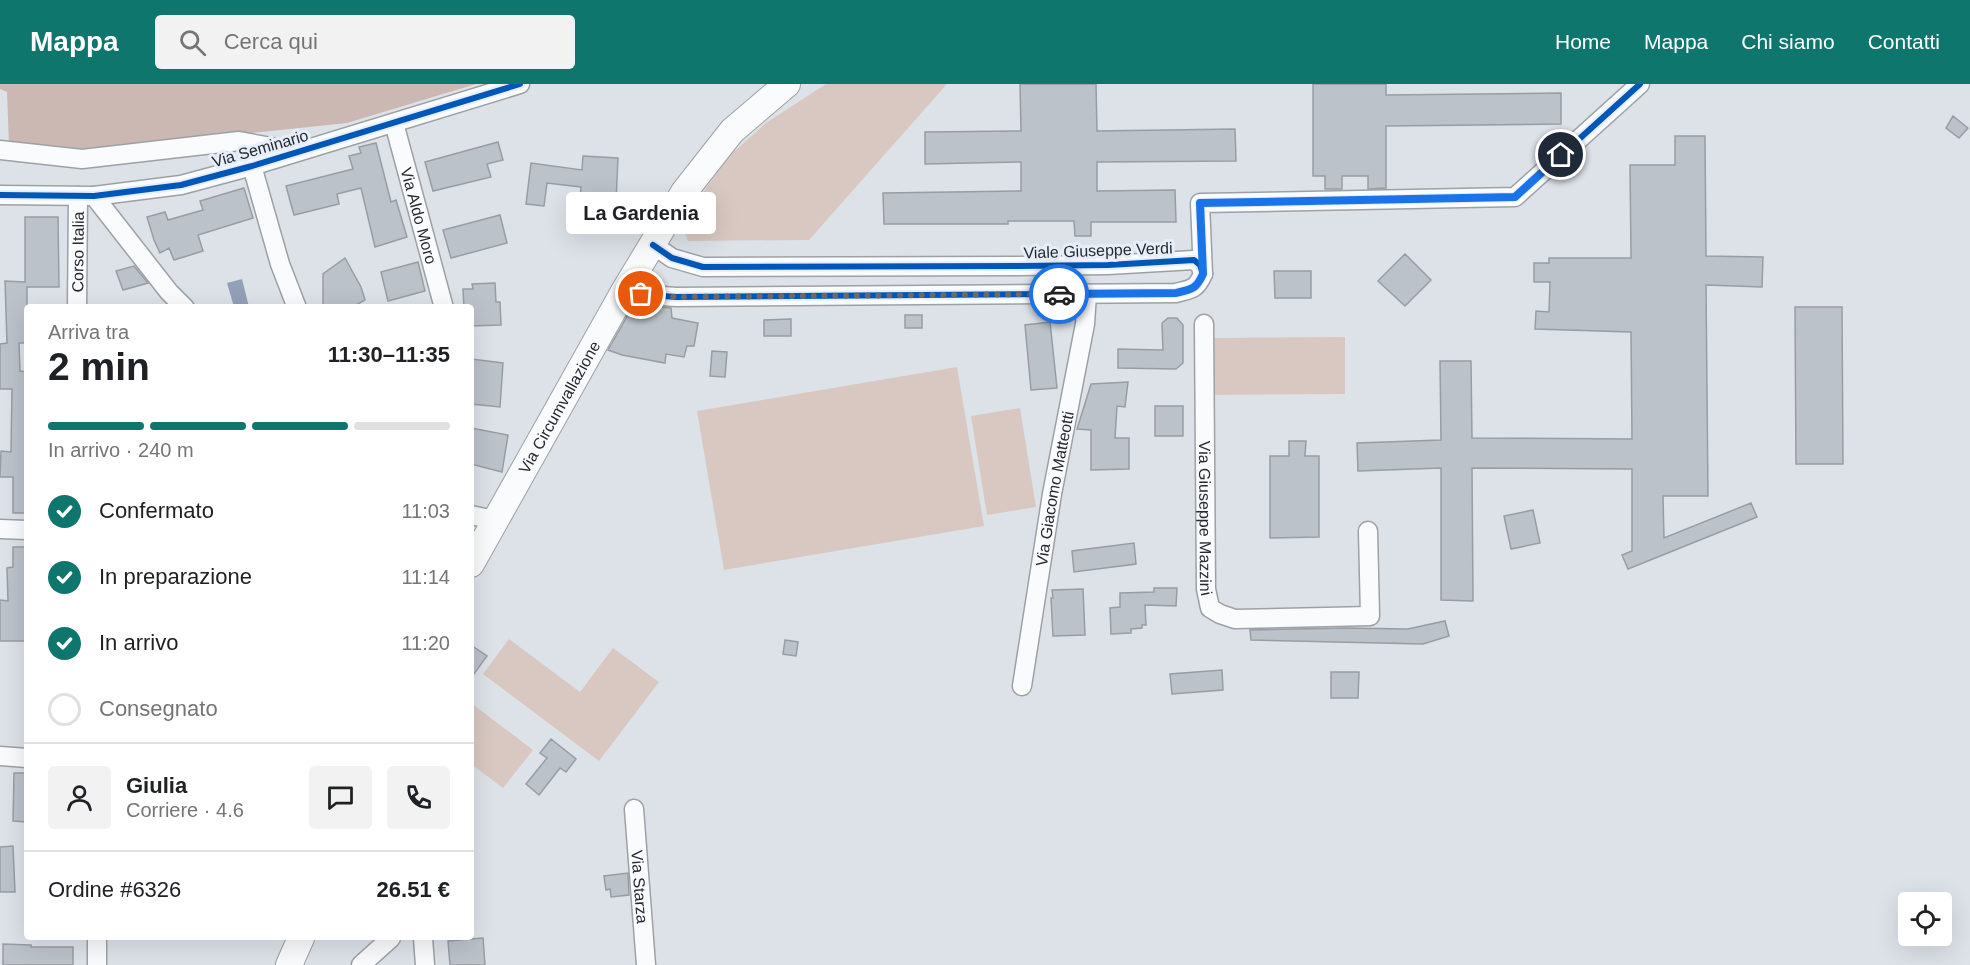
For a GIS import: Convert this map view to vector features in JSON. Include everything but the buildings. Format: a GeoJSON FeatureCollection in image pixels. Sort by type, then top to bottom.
{"type":"FeatureCollection","features":[{"type":"Feature","properties":{"kind":"street","name":"Via Seminario"},"geometry":{"type":"LineString","coordinates":[[0,195],[86,196],[181,185],[252,166],[520,84]]}},
{"type":"Feature","properties":{"kind":"street","name":"Via Circumvallazione"},"geometry":{"type":"LineString","coordinates":[[474,552],[483,518],[684,192],[732,130],[785,84]]}},
{"type":"Feature","properties":{"kind":"street"},"geometry":{"type":"LineString","coordinates":[[623,293],[676,297],[1176,293],[1194,289],[1203,274],[1200,203],[1515,197],[1640,84]]}},
{"type":"Feature","properties":{"kind":"street","name":"Via Aldo Moro"},"geometry":{"type":"LineString","coordinates":[[394,123],[443,304]]}},
{"type":"Feature","properties":{"kind":"street"},"geometry":{"type":"LineString","coordinates":[[0,150],[82,159],[239,141],[271,147],[289,154]]}},
{"type":"Feature","properties":{"kind":"street"},"geometry":{"type":"LineString","coordinates":[[252,166],[280,264],[295,304]]}},
{"type":"Feature","properties":{"kind":"street"},"geometry":{"type":"LineString","coordinates":[[86,196],[181,304]]}},
{"type":"Feature","properties":{"kind":"street","name":"Corso Italia"},"geometry":{"type":"LineString","coordinates":[[77,304],[86,196]]}},
{"type":"Feature","properties":{"kind":"street","name":"Viale Giuseppe Verdi"},"geometry":{"type":"LineString","coordinates":[[653,245],[672,258],[703,267],[883,268],[1086,265],[1194,260],[1200,265],[1203,274]]}},
{"type":"Feature","properties":{"kind":"street","name":"Via Giacomo Matteotti"},"geometry":{"type":"LineString","coordinates":[[1022,686],[1052,494],[1085,324],[1087,294]]}},
{"type":"Feature","properties":{"kind":"street","name":"Via Giuseppe Mazzini"},"geometry":{"type":"LineString","coordinates":[[1204,324],[1206,589],[1210,608],[1220,615],[1235,619],[1370,616],[1368,531]]}},
{"type":"Feature","properties":{"kind":"street"},"geometry":{"type":"LineString","coordinates":[[0,529],[24,530]]}},
{"type":"Feature","properties":{"kind":"street"},"geometry":{"type":"LineString","coordinates":[[0,756],[24,758]]}},
{"type":"Feature","properties":{"kind":"street","name":"Via Starza"},"geometry":{"type":"LineString","coordinates":[[634,808],[646,965]]}},
{"type":"Feature","properties":{"kind":"street"},"geometry":{"type":"LineString","coordinates":[[97,940],[97,965]]}},
{"type":"Feature","properties":{"kind":"street"},"geometry":{"type":"LineString","coordinates":[[289,965],[300,940]]}},
{"type":"Feature","properties":{"kind":"street"},"geometry":{"type":"LineString","coordinates":[[361,965],[390,940]]}},
{"type":"Feature","properties":{"kind":"street"},"geometry":{"type":"LineString","coordinates":[[423,940],[425,965]]}},
{"type":"Feature","properties":{"kind":"shaded area"},"geometry":{"type":"Polygon","coordinates":[[[0,84],[476,84],[347,123],[89,150],[9,145],[7,92],[0,89],[0,84]]]}},
{"type":"Feature","properties":{"kind":"shaded area"},"geometry":{"type":"Polygon","coordinates":[[[826,84],[947,84],[809,240],[688,241],[683,228],[684,220],[727,158],[766,123],[826,84]]]}},
{"type":"Feature","properties":{"kind":"shaded area"},"geometry":{"type":"Polygon","coordinates":[[[1345,337],[1345,394],[1213,395],[1213,338],[1345,337]]]}},
{"type":"Feature","properties":{"kind":"shaded area"},"geometry":{"type":"Polygon","coordinates":[[[957,367],[984,526],[724,570],[697,411],[957,367]]]}},
{"type":"Feature","properties":{"kind":"shaded area"},"geometry":{"type":"Polygon","coordinates":[[[1020,408],[1036,507],[987,515],[971,416],[1020,408]]]}},
{"type":"Feature","properties":{"kind":"shaded area"},"geometry":{"type":"Polygon","coordinates":[[[509,639],[580,692],[613,648],[659,682],[599,761],[483,674],[509,639]]]}},
{"type":"Feature","properties":{"kind":"shaded area"},"geometry":{"type":"Polygon","coordinates":[[[474,705],[533,750],[503,788],[474,766],[474,705]]]}},
{"type":"Feature","properties":{"kind":"water"},"geometry":{"type":"Polygon","coordinates":[[[242,279],[248,304],[233,304],[227,283],[242,279]]]}},
{"type":"Feature","properties":{"kind":"cycle path"},"geometry":{"type":"LineString","coordinates":[[0,195],[94,196],[181,185],[252,166],[520,84]]}},
{"type":"Feature","properties":{"kind":"cycle path"},"geometry":{"type":"LineString","coordinates":[[1203,271],[1200,203],[1515,197],[1640,84]]}},
{"type":"Feature","properties":{"kind":"cycle path"},"geometry":{"type":"LineString","coordinates":[[623,293],[676,297],[1176,293],[1192,288],[1203,274],[1200,265],[1194,260],[1108,265],[703,267],[672,258],[653,245]]}},
{"type":"Feature","properties":{"kind":"way so far"},"geometry":{"type":"LineString","coordinates":[[641,294],[676,297],[1059,294]]}},
{"type":"Feature","properties":{"kind":"place","name":"La Gardenia"},"geometry":{"type":"Point","coordinates":[641,294]}},
{"type":"Feature","properties":{"kind":"route"},"geometry":{"type":"LineString","coordinates":[[1059,294],[1176,293],[1194,289],[1203,274],[1200,203],[1515,197],[1561,155]]}}]}
